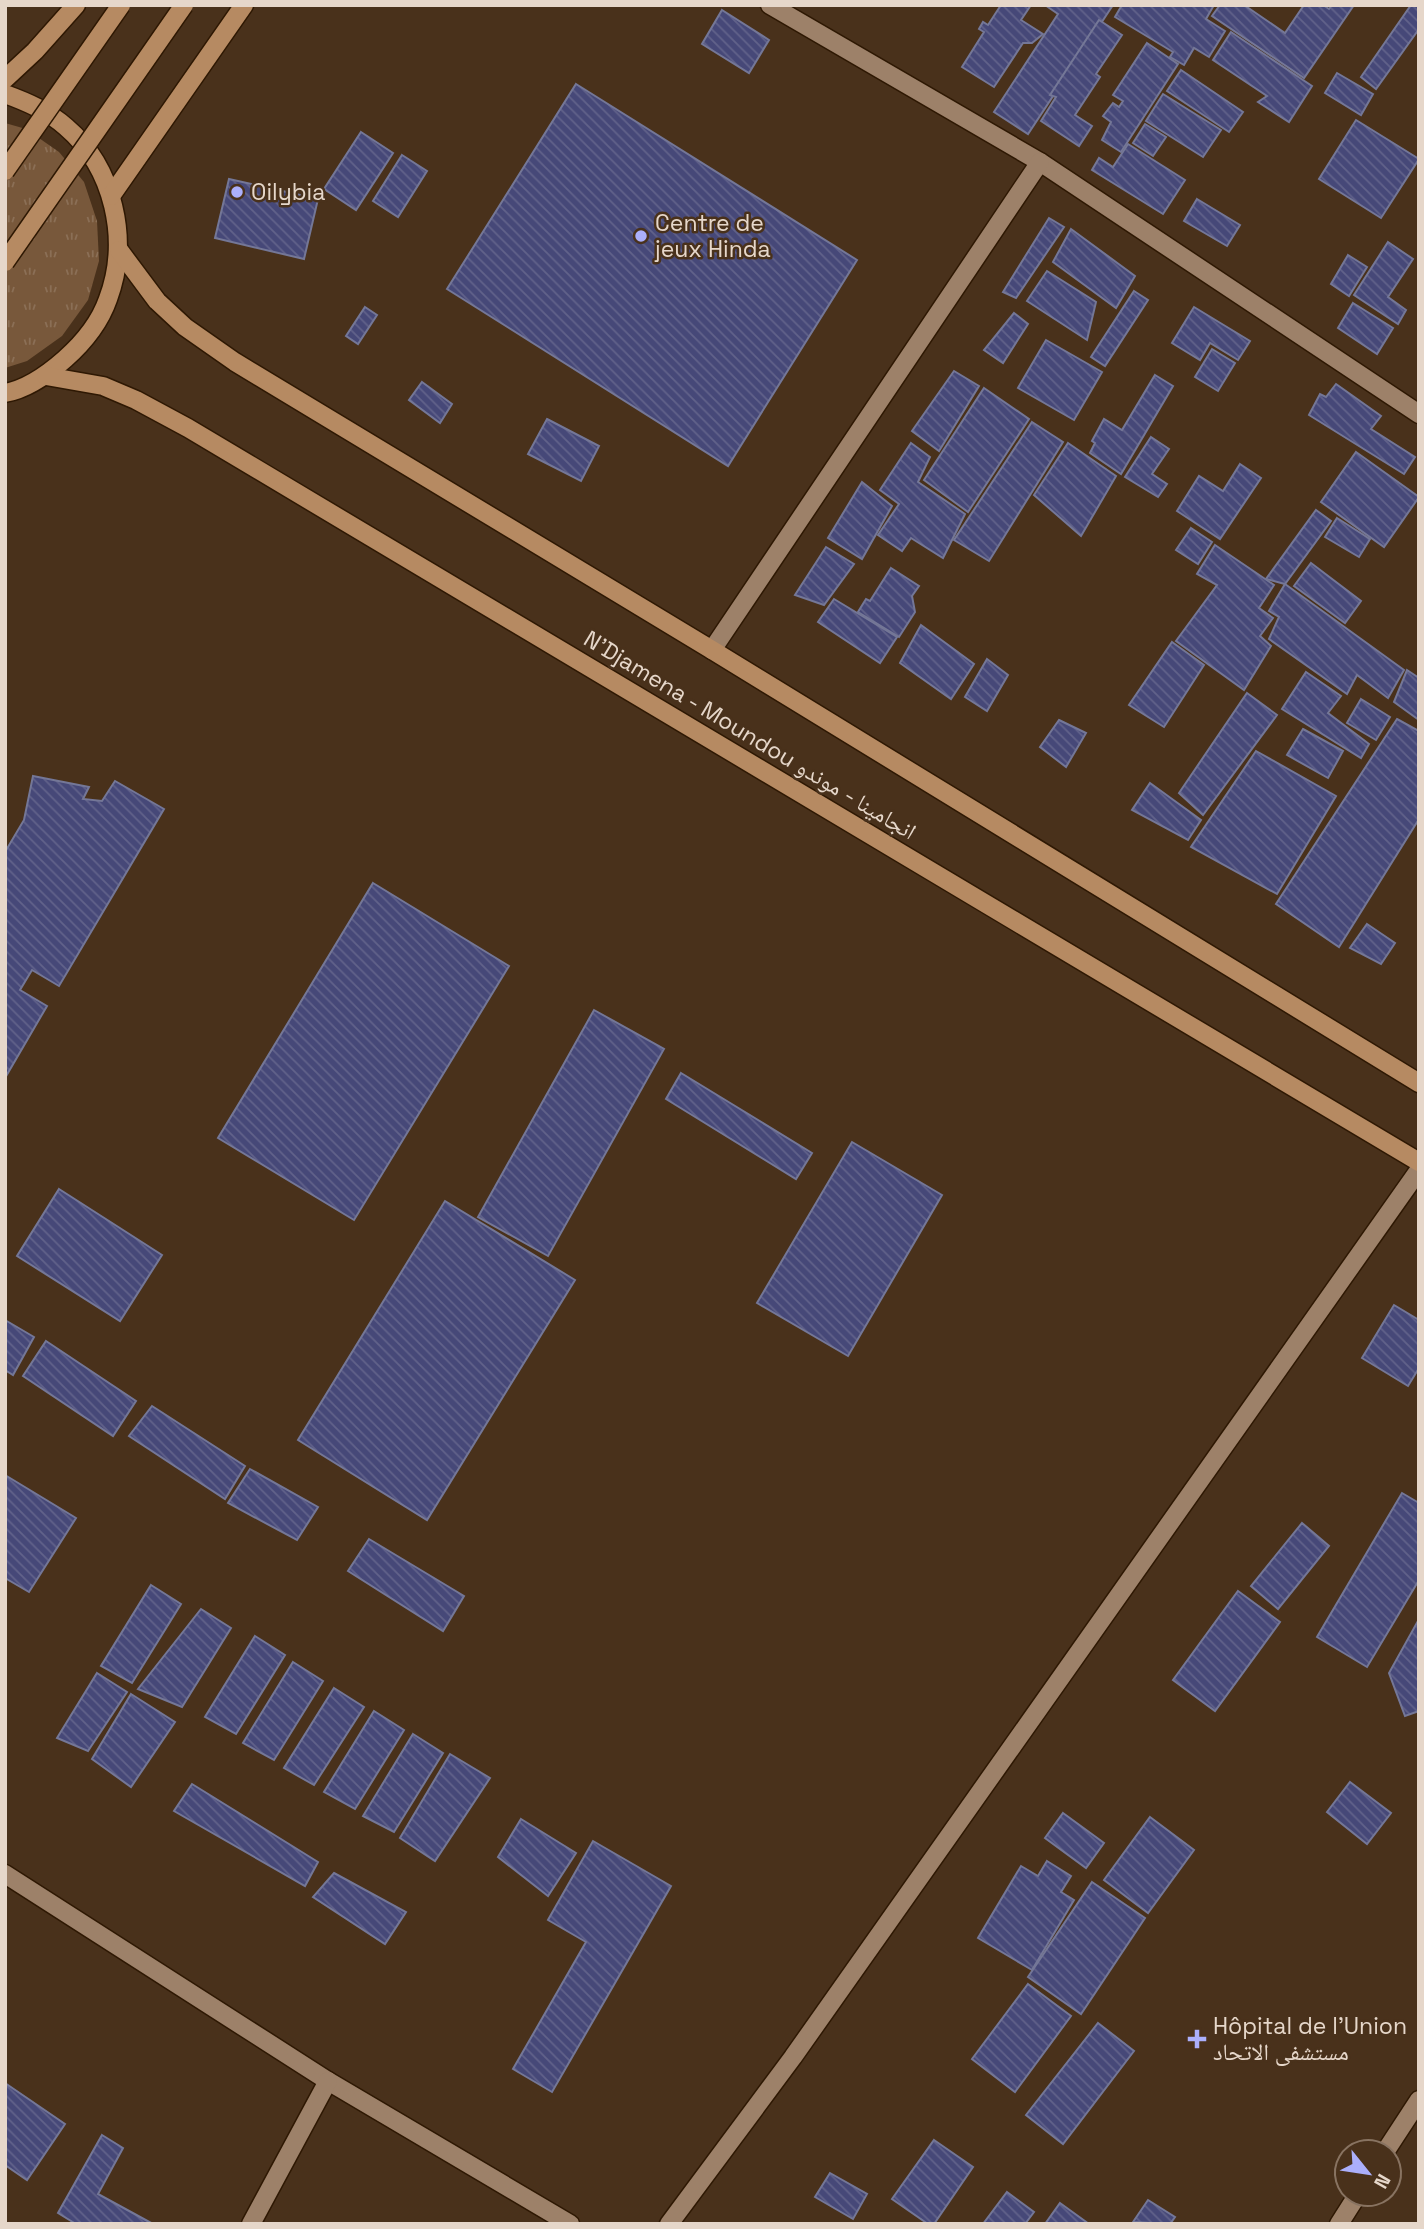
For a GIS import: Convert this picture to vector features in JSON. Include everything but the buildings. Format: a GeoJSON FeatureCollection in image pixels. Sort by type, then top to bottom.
{"type":"FeatureCollection","features":[{"type":"Feature","properties":{"kind":"main road"},"geometry":{"type":"LineString","coordinates":[[5,79],[35,51],[76,5]]}},
{"type":"Feature","properties":{"kind":"main road"},"geometry":{"type":"LineString","coordinates":[[5,171],[121,5]]}},
{"type":"Feature","properties":{"kind":"main road"},"geometry":{"type":"LineString","coordinates":[[5,262],[184,5]]}},
{"type":"Feature","properties":{"kind":"main road"},"geometry":{"type":"LineString","coordinates":[[111,196],[244,5]]}},
{"type":"Feature","properties":{"kind":"main road"},"geometry":{"type":"LineString","coordinates":[[5,94],[33,104],[67,127],[94,159],[111,196],[117,223],[118,250],[108,299],[83,342],[46,376],[5,393]]}},
{"type":"Feature","properties":{"kind":"main road"},"geometry":{"type":"LineString","coordinates":[[118,250],[157,302],[185,327],[234,362],[712,650],[1419,1083]]}},
{"type":"Feature","properties":{"kind":"main road","name":"N'Djamena - Moundou انجامينا - موندو"},"geometry":{"type":"LineString","coordinates":[[46,376],[103,386],[136,400],[187,428],[1419,1162]]}},
{"type":"Feature","properties":{"kind":"street"},"geometry":{"type":"LineString","coordinates":[[770,5],[1040,162],[1419,414]]}},
{"type":"Feature","properties":{"kind":"street"},"geometry":{"type":"LineString","coordinates":[[712,650],[1040,162]]}},
{"type":"Feature","properties":{"kind":"street"},"geometry":{"type":"LineString","coordinates":[[669,2224],[793,2057],[1419,1170]]}},
{"type":"Feature","properties":{"kind":"street"},"geometry":{"type":"LineString","coordinates":[[5,1874],[327,2081],[570,2224]]}},
{"type":"Feature","properties":{"kind":"street"},"geometry":{"type":"LineString","coordinates":[[251,2224],[327,2081]]}},
{"type":"Feature","properties":{"kind":"street"},"geometry":{"type":"LineString","coordinates":[[1394,2138],[1419,2100]]}},
{"type":"Feature","properties":{"kind":"street"},"geometry":{"type":"LineString","coordinates":[[1339,2224],[1349,2208]]}},
{"type":"Feature","properties":{"kind":"green space"},"geometry":{"type":"Polygon","coordinates":[[[5,123],[26,129],[59,152],[84,182],[97,221],[99,261],[88,300],[62,336],[27,361],[5,368],[5,123]]]}},
{"type":"Feature","properties":{"kind":"place","name":"Oilybia"},"geometry":{"type":"Point","coordinates":[237,192]}},
{"type":"Feature","properties":{"kind":"place","name":"Centre de jeux Hinda"},"geometry":{"type":"Point","coordinates":[641,236]}},
{"type":"Feature","properties":{"kind":"place","name":"Hôpital de l'Union مستشفى الاتحاد"},"geometry":{"type":"Point","coordinates":[1197,2039]}}]}
